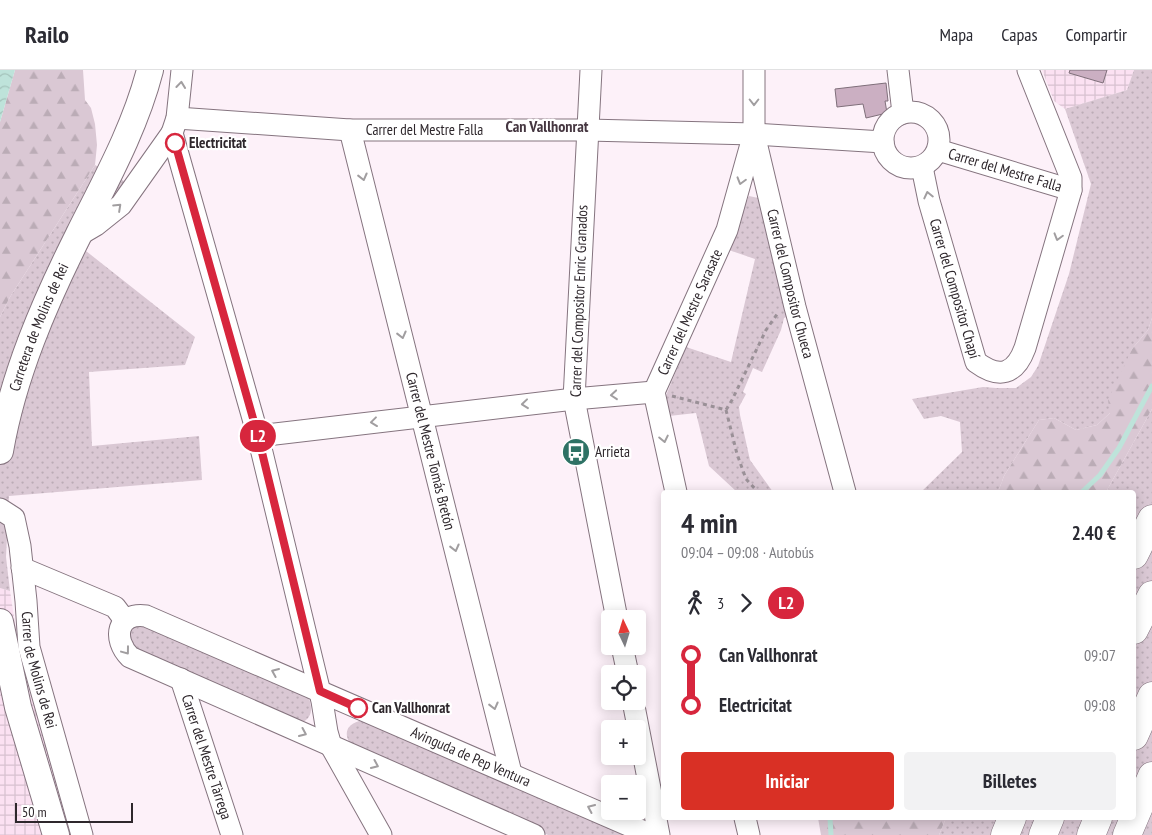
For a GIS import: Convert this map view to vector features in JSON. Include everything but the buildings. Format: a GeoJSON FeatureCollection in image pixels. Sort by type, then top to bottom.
{"type":"FeatureCollection","features":[{"type":"Feature","properties":{"kind":"highway"},"geometry":{"type":"LineString","coordinates":[[1136,551],[1152,519]]}},
{"type":"Feature","properties":{"kind":"highway"},"geometry":{"type":"LineString","coordinates":[[1136,626],[1152,595]]}},
{"type":"Feature","properties":{"kind":"highway"},"geometry":{"type":"LineString","coordinates":[[1136,732],[1152,696]]}},
{"type":"Feature","properties":{"kind":"highway"},"geometry":{"type":"LineString","coordinates":[[1136,814],[1152,776]]}},
{"type":"Feature","properties":{"kind":"highway"},"geometry":{"type":"LineString","coordinates":[[1005,835],[1011,820]]}},
{"type":"Feature","properties":{"kind":"highway"},"geometry":{"type":"LineString","coordinates":[[1043,835],[1049,820]]}},
{"type":"Feature","properties":{"kind":"highway"},"geometry":{"type":"LineString","coordinates":[[1090,835],[1097,820]]}},
{"type":"Feature","properties":{"kind":"highway"},"geometry":{"type":"LineString","coordinates":[[1127,835],[1133,820]]}},
{"type":"Feature","properties":{"kind":"main road","name":"Carretera de Molins de Rei"},"geometry":{"type":"LineString","coordinates":[[0,451],[20,372],[41,315],[133,124],[150,70]]}},
{"type":"Feature","properties":{"kind":"main road"},"geometry":{"type":"LineString","coordinates":[[0,622],[18,707],[56,835]]}},
{"type":"Feature","properties":{"kind":"street"},"geometry":{"type":"LineString","coordinates":[[182,70],[175,126],[258,436],[324,708],[327,732],[331,746],[381,835]]}},
{"type":"Feature","properties":{"kind":"street","name":"Carrer del Compositor Enric Granados"},"geometry":{"type":"LineString","coordinates":[[590,70],[574,399],[615,610]]}},
{"type":"Feature","properties":{"kind":"street","name":"Carrer del Compositor Chueca"},"geometry":{"type":"LineString","coordinates":[[754,70],[754,134],[795,307],[844,490]]}},
{"type":"Feature","properties":{"kind":"street"},"geometry":{"type":"LineString","coordinates":[[898,70],[903,113]]}},
{"type":"Feature","properties":{"kind":"street"},"geometry":{"type":"LineString","coordinates":[[1028,70],[1071,178],[1071,190]]}},
{"type":"Feature","properties":{"kind":"street"},"geometry":{"type":"LineString","coordinates":[[903,113],[923,114],[933,122],[938,130],[940,144],[938,150],[930,162],[922,167],[910,168],[901,166],[892,161],[886,154],[883,142],[884,132],[888,123],[895,116],[903,113]]}},
{"type":"Feature","properties":{"kind":"street"},"geometry":{"type":"LineString","coordinates":[[78,235],[96,225],[121,204],[175,126]]}},
{"type":"Feature","properties":{"kind":"street","name":"Carrer del Mestre Falla"},"geometry":{"type":"LineString","coordinates":[[175,126],[350,130],[586,130],[754,134],[883,142]]}},
{"type":"Feature","properties":{"kind":"street","name":"Carrer del Mestre Tomás Bretón"},"geometry":{"type":"LineString","coordinates":[[350,130],[511,773]]}},
{"type":"Feature","properties":{"kind":"street","name":"Carrer del Mestre Sarasate"},"geometry":{"type":"LineString","coordinates":[[676,490],[654,392],[727,230],[754,134]]}},
{"type":"Feature","properties":{"kind":"street","name":"Carrer del Mestre Falla"},"geometry":{"type":"LineString","coordinates":[[938,150],[1071,190]]}},
{"type":"Feature","properties":{"kind":"street","name":"Carrer del Compositor Chapí"},"geometry":{"type":"LineString","coordinates":[[922,167],[976,362],[986,370],[997,373],[1010,370],[1020,361],[1071,190]]}},
{"type":"Feature","properties":{"kind":"street"},"geometry":{"type":"LineString","coordinates":[[258,436],[574,399],[654,392]]}},
{"type":"Feature","properties":{"kind":"street","name":"Carrer de Molins de Rei"},"geometry":{"type":"LineString","coordinates":[[0,509],[14,518],[26,601],[29,647],[82,835]]}},
{"type":"Feature","properties":{"kind":"street"},"geometry":{"type":"LineString","coordinates":[[22,568],[115,607],[124,619],[121,626],[121,646],[130,657],[534,835]]}},
{"type":"Feature","properties":{"kind":"street","name":"Avinguda de Pep Ventura"},"geometry":{"type":"LineString","coordinates":[[124,619],[131,616],[146,616],[651,835]]}},
{"type":"Feature","properties":{"kind":"street","name":"Carrer del Mestre Tàrrega"},"geometry":{"type":"LineString","coordinates":[[181,679],[232,835]]}},
{"type":"Feature","properties":{"kind":"street"},"geometry":{"type":"LineString","coordinates":[[635,710],[659,835]]}},
{"type":"Feature","properties":{"kind":"street"},"geometry":{"type":"LineString","coordinates":[[745,820],[749,835]]}},
{"type":"Feature","properties":{"kind":"path"},"geometry":{"type":"LineString","coordinates":[[756,490],[746,479],[737,454],[726,410],[774,317],[794,302],[795,307]]}},
{"type":"Feature","properties":{"kind":"path"},"geometry":{"type":"LineString","coordinates":[[654,392],[726,410]]}},
{"type":"Feature","properties":{"kind":"shaded area"},"geometry":{"type":"Polygon","coordinates":[[[1042,70],[1134,70],[1127,90],[1065,109],[1054,101],[1042,70]]]}},
{"type":"Feature","properties":{"kind":"shaded area"},"geometry":{"type":"Polygon","coordinates":[[[0,588],[10,591],[21,663],[72,835],[0,835],[0,588]]]}},
{"type":"Feature","properties":{"kind":"green space"},"geometry":{"type":"Polygon","coordinates":[[[15,70],[83,70],[85,100],[91,108],[97,145],[95,165],[10,297],[0,317],[0,122],[15,70]]]}},
{"type":"Feature","properties":{"kind":"green space"},"geometry":{"type":"Polygon","coordinates":[[[1134,70],[1152,70],[1152,318],[1148,330],[1132,349],[1110,413],[1097,425],[1076,430],[1054,418],[1039,420],[1004,476],[999,490],[923,490],[962,452],[960,422],[941,416],[924,419],[912,399],[983,387],[1016,388],[1031,377],[1038,366],[1069,274],[1091,184],[1065,109],[1127,90],[1134,70]]]}},
{"type":"Feature","properties":{"kind":"green space"},"geometry":{"type":"Polygon","coordinates":[[[95,165],[124,181],[86,251],[195,337],[185,365],[89,372],[92,446],[199,436],[202,480],[9,496],[6,557],[10,591],[0,588],[0,317],[10,297],[95,165]]]}},
{"type":"Feature","properties":{"kind":"green space"},"geometry":{"type":"Polygon","coordinates":[[[749,196],[763,199],[789,316],[784,318],[781,330],[762,372],[753,368],[743,392],[746,394],[739,407],[750,460],[772,490],[735,490],[709,466],[696,413],[669,416],[666,399],[667,393],[686,347],[731,362],[755,259],[726,249],[749,196]]]}},
{"type":"Feature","properties":{"kind":"green space"},"geometry":{"type":"Polygon","coordinates":[[[1152,318],[1152,409],[1107,490],[999,490],[1004,476],[1039,420],[1054,418],[1076,430],[1097,425],[1110,413],[1108,400],[1132,349],[1148,330],[1152,318]]]}},
{"type":"Feature","properties":{"kind":"green space"},"geometry":{"type":"Polygon","coordinates":[[[1152,409],[1152,835],[939,835],[945,820],[1136,820],[1136,490],[1107,490],[1152,409]]]}},
{"type":"Feature","properties":{"kind":"green space"},"geometry":{"type":"Polygon","coordinates":[[[137,622],[309,698],[311,708],[309,717],[303,722],[131,651],[129,627],[137,622]]]}},
{"type":"Feature","properties":{"kind":"green space"},"geometry":{"type":"Polygon","coordinates":[[[363,720],[627,835],[548,835],[357,751],[349,741],[347,732],[348,728],[356,722],[363,720]]]}},
{"type":"Feature","properties":{"kind":"green space"},"geometry":{"type":"Polygon","coordinates":[[[818,820],[945,820],[939,835],[821,835],[818,820]]]}},
{"type":"Feature","properties":{"kind":"water"},"geometry":{"type":"Polygon","coordinates":[[[0,70],[15,70],[0,122],[0,70]]]}},
{"type":"Feature","properties":{"kind":"waterway"},"geometry":{"type":"LineString","coordinates":[[1084,490],[1100,475],[1119,448],[1152,386]]}},
{"type":"Feature","properties":{"kind":"waterway"},"geometry":{"type":"LineString","coordinates":[[830,820],[831,835]]}},
{"type":"Feature","properties":{"kind":"bus line","name":"L2"},"geometry":{"type":"LineString","coordinates":[[175,143],[258,436],[320,691],[358,708]]}},
{"type":"Feature","properties":{"kind":"place","name":"Electricitat"},"geometry":{"type":"Point","coordinates":[175,143]}},
{"type":"Feature","properties":{"kind":"place","name":"Arrieta"},"geometry":{"type":"Point","coordinates":[576,452]}},
{"type":"Feature","properties":{"kind":"place","name":"Can Vallhonrat"},"geometry":{"type":"Point","coordinates":[358,708]}},
{"type":"Feature","properties":{"kind":"district","name":"Can Vallhonrat"},"geometry":{"type":"Point","coordinates":[547,126]}}]}
